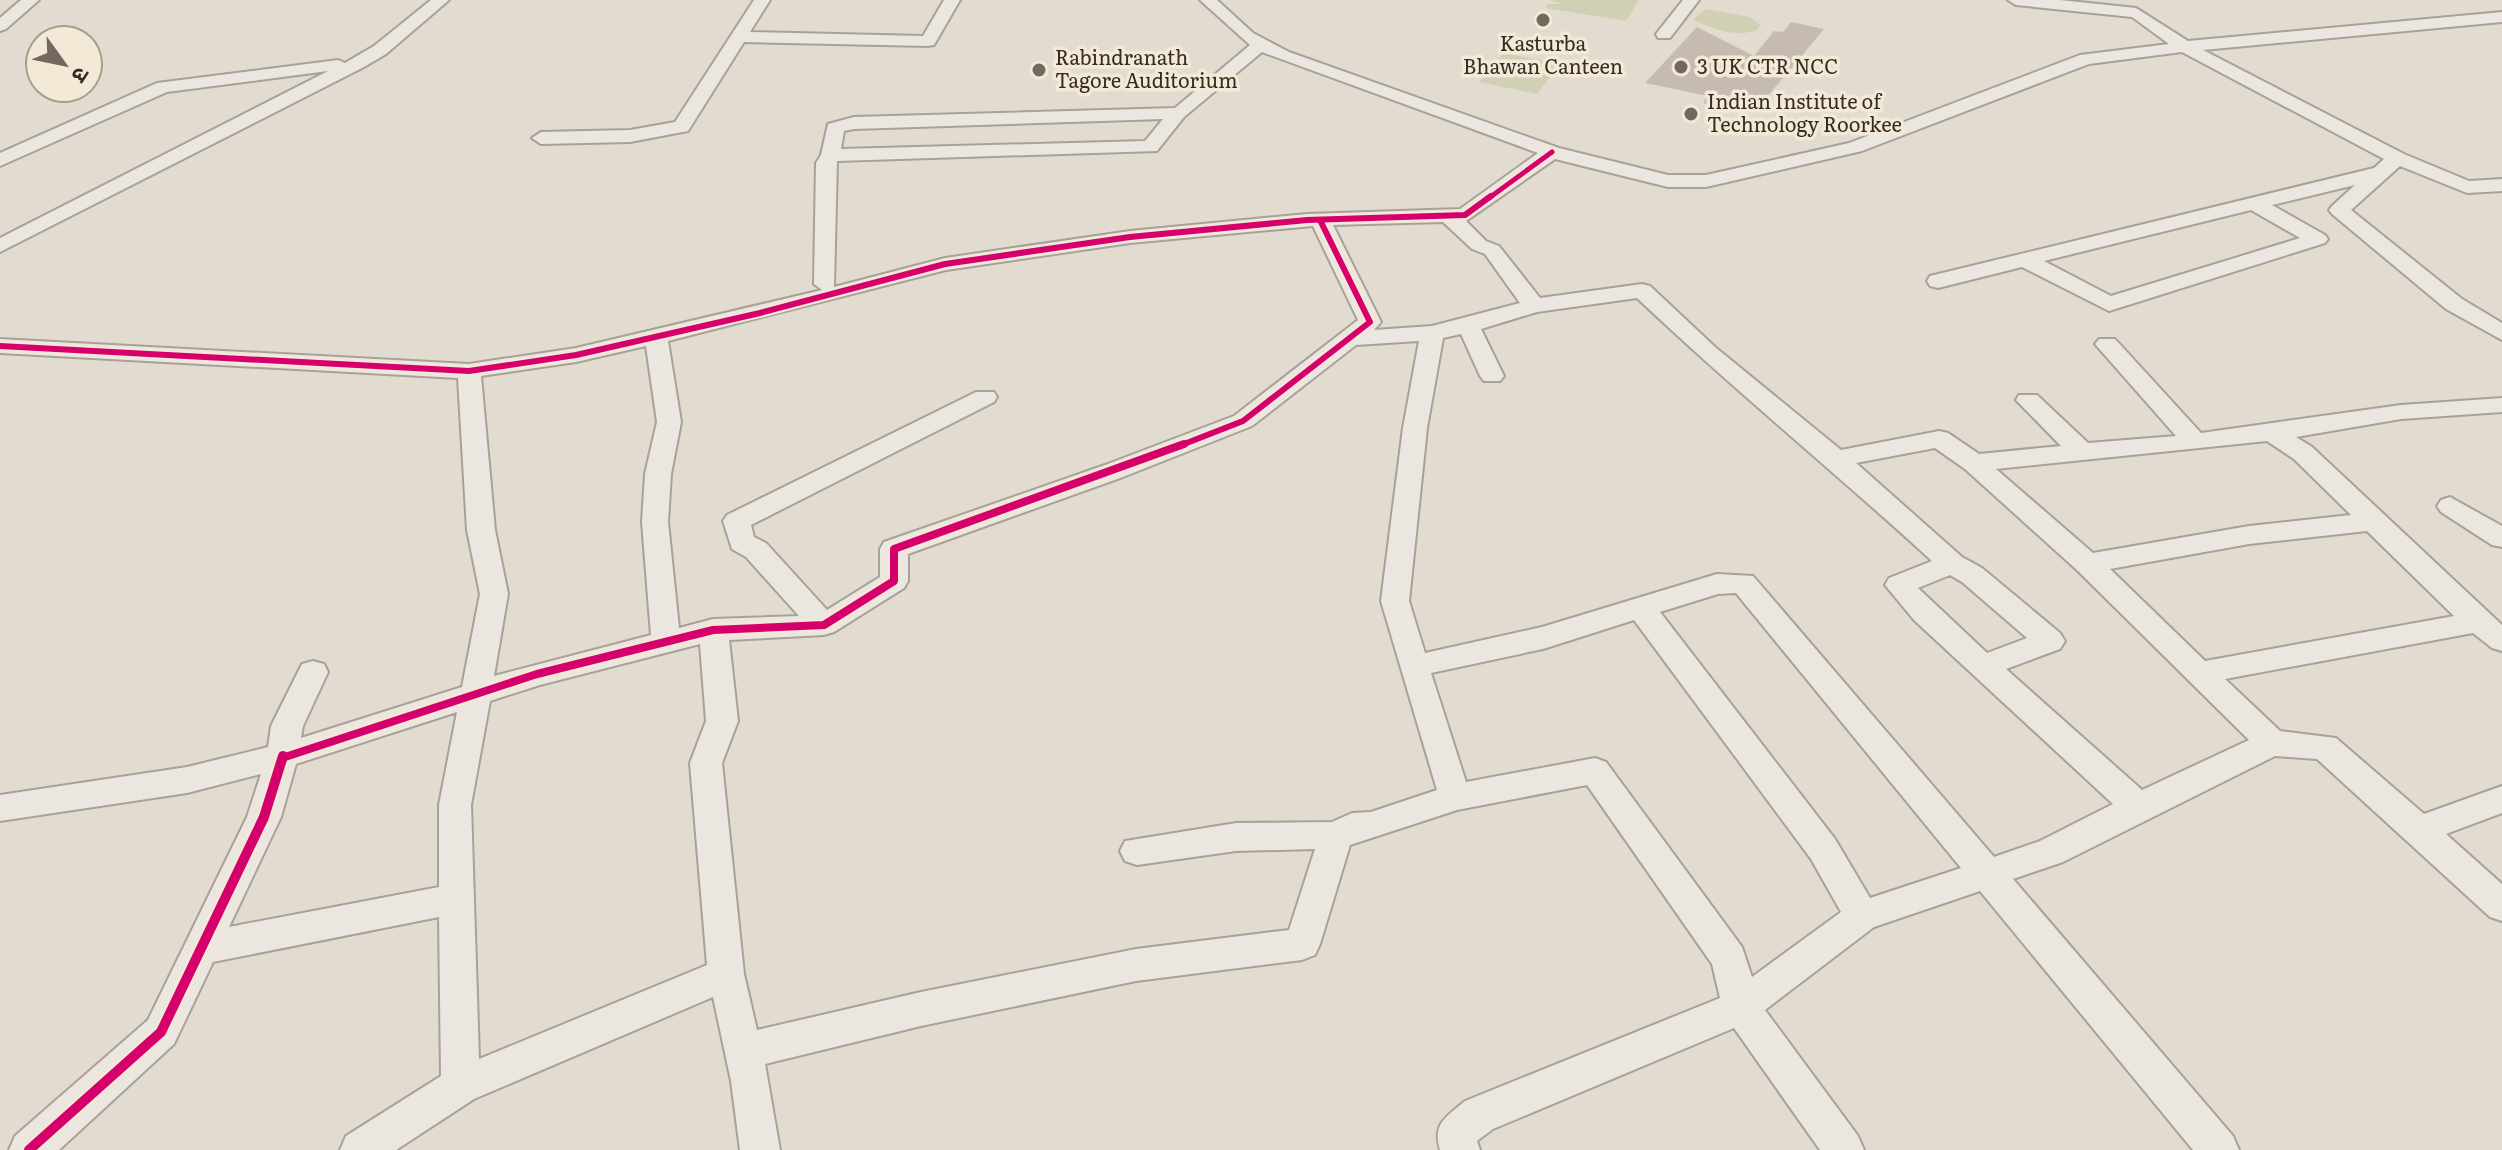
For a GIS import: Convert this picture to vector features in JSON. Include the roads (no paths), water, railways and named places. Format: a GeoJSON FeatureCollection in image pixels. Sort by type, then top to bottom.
{"type":"FeatureCollection","features":[{"type":"Feature","properties":{"kind":"street"},"geometry":{"type":"LineString","coordinates":[[0,26],[31,0]]}},
{"type":"Feature","properties":{"kind":"street"},"geometry":{"type":"LineString","coordinates":[[0,246],[358,63],[380,50],[441,0]]}},
{"type":"Feature","properties":{"kind":"street"},"geometry":{"type":"LineString","coordinates":[[541,138],[630,136],[681,127],[697,109],[736,37],[762,0]]}},
{"type":"Feature","properties":{"kind":"street"},"geometry":{"type":"LineString","coordinates":[[736,37],[928,41],[952,0]]}},
{"type":"Feature","properties":{"kind":"street"},"geometry":{"type":"LineString","coordinates":[[1208,0],[1260,45],[1283,56],[1552,152],[1622,172],[1668,181],[1706,181],[1855,147],[2086,59],[2502,17]]}},
{"type":"Feature","properties":{"kind":"street"},"geometry":{"type":"LineString","coordinates":[[1664,34],[1691,0]]}},
{"type":"Feature","properties":{"kind":"street"},"geometry":{"type":"LineString","coordinates":[[2016,0],[2136,13],[2185,47],[2391,165],[2467,187],[2502,185]]}},
{"type":"Feature","properties":{"kind":"street"},"geometry":{"type":"LineString","coordinates":[[825,284],[826,163],[831,155],[835,128],[854,123],[1178,113],[1260,45]]}},
{"type":"Feature","properties":{"kind":"street"},"geometry":{"type":"LineString","coordinates":[[0,160],[163,87],[358,63]]}},
{"type":"Feature","properties":{"kind":"street"},"geometry":{"type":"LineString","coordinates":[[831,155],[1150,147],[1178,113]]}},
{"type":"Feature","properties":{"kind":"street"},"geometry":{"type":"LineString","coordinates":[[0,346],[469,371],[576,355],[945,264],[1130,237],[1320,220],[1465,215],[1552,152]]}},
{"type":"Feature","properties":{"kind":"street"},"geometry":{"type":"LineString","coordinates":[[1938,281],[2255,204],[2391,165]]}},
{"type":"Feature","properties":{"kind":"street"},"geometry":{"type":"LineString","coordinates":[[2391,165],[2339,210],[2454,304],[2502,333]]}},
{"type":"Feature","properties":{"kind":"street"},"geometry":{"type":"LineString","coordinates":[[2025,260],[2109,304],[2318,239],[2255,204]]}},
{"type":"Feature","properties":{"kind":"street"},"geometry":{"type":"LineString","coordinates":[[1448,215],[1479,245],[1492,250],[1534,306]]}},
{"type":"Feature","properties":{"kind":"street"},"geometry":{"type":"LineString","coordinates":[[0,808],[187,780],[283,756],[537,674],[713,630],[824,625],[894,581],[894,549],[1114,471],[1243,421],[1370,322],[1320,220]]}},
{"type":"Feature","properties":{"kind":"street"},"geometry":{"type":"LineString","coordinates":[[1350,338],[1432,333],[1468,326],[1534,306],[1642,291],[1707,352],[1836,459],[1952,564],[1972,575],[2050,641],[1984,666]]}},
{"type":"Feature","properties":{"kind":"street"},"geometry":{"type":"LineString","coordinates":[[1468,326],[1492,376]]}},
{"type":"Feature","properties":{"kind":"street"},"geometry":{"type":"LineString","coordinates":[[1432,333],[1415,428],[1395,601],[1441,758],[1456,797]]}},
{"type":"Feature","properties":{"kind":"street"},"geometry":{"type":"LineString","coordinates":[[656,337],[669,422],[658,474],[655,522],[666,642]]}},
{"type":"Feature","properties":{"kind":"street"},"geometry":{"type":"LineString","coordinates":[[2107,344],[2196,443]]}},
{"type":"Feature","properties":{"kind":"street"},"geometry":{"type":"LineString","coordinates":[[460,1086],[455,805],[494,594],[481,530],[469,371]]}},
{"type":"Feature","properties":{"kind":"street"},"geometry":{"type":"LineString","coordinates":[[824,625],[756,550],[742,542],[736,521],[985,397]]}},
{"type":"Feature","properties":{"kind":"street"},"geometry":{"type":"LineString","coordinates":[[2028,400],[2080,450]]}},
{"type":"Feature","properties":{"kind":"street"},"geometry":{"type":"LineString","coordinates":[[1974,463],[2080,450],[2196,443],[2401,412],[2495,411]]}},
{"type":"Feature","properties":{"kind":"street"},"geometry":{"type":"LineString","coordinates":[[2272,433],[2303,453],[2478,622],[2502,640]]}},
{"type":"Feature","properties":{"kind":"street"},"geometry":{"type":"LineString","coordinates":[[1836,459],[1939,439],[1974,463],[2087,563],[2272,743]]}},
{"type":"Feature","properties":{"kind":"street"},"geometry":{"type":"LineString","coordinates":[[2450,506],[2502,538]]}},
{"type":"Feature","properties":{"kind":"street"},"geometry":{"type":"LineString","coordinates":[[2087,563],[2249,535],[2374,521]]}},
{"type":"Feature","properties":{"kind":"street"},"geometry":{"type":"LineString","coordinates":[[1952,564],[1899,585],[1924,613],[2139,807]]}},
{"type":"Feature","properties":{"kind":"street"},"geometry":{"type":"LineString","coordinates":[[1414,666],[1543,638],[1717,584],[1743,583],[2219,1150]]}},
{"type":"Feature","properties":{"kind":"street"},"geometry":{"type":"LineString","coordinates":[[1641,608],[1823,849],[1862,916]]}},
{"type":"Feature","properties":{"kind":"street"},"geometry":{"type":"LineString","coordinates":[[2199,673],[2478,622]]}},
{"type":"Feature","properties":{"kind":"street"},"geometry":{"type":"LineString","coordinates":[[713,630],[722,721],[706,763],[726,974],[760,1150]]}},
{"type":"Feature","properties":{"kind":"street"},"geometry":{"type":"LineString","coordinates":[[29,1150],[161,1032],[264,817],[283,756],[287,726],[313,672]]}},
{"type":"Feature","properties":{"kind":"street"},"geometry":{"type":"LineString","coordinates":[[1460,1150],[1455,1134],[1479,1115],[1741,1007],[1862,916],[1987,877],[2051,852],[2272,743],[2325,747],[2502,906]]}},
{"type":"Feature","properties":{"kind":"street"},"geometry":{"type":"LineString","coordinates":[[1137,851],[1210,840],[1301,833],[1336,836],[1352,827],[1371,826],[1456,797],[1595,771],[1729,958],[1741,1007],[1844,1150]]}},
{"type":"Feature","properties":{"kind":"street"},"geometry":{"type":"LineString","coordinates":[[2419,830],[2502,799]]}},
{"type":"Feature","properties":{"kind":"street"},"geometry":{"type":"LineString","coordinates":[[743,1051],[921,1009],[1136,965],[1302,944],[1336,836]]}},
{"type":"Feature","properties":{"kind":"street"},"geometry":{"type":"LineString","coordinates":[[202,948],[457,899]]}},
{"type":"Feature","properties":{"kind":"street"},"geometry":{"type":"LineString","coordinates":[[360,1150],[460,1086],[726,974]]}},
{"type":"Feature","properties":{"kind":"place","name":"Kasturba Bhawan Canteen"},"geometry":{"type":"Point","coordinates":[1543,20]}},
{"type":"Feature","properties":{"kind":"place","name":"3 UK CTR NCC"},"geometry":{"type":"Point","coordinates":[1681,67]}},
{"type":"Feature","properties":{"kind":"place","name":"Rabindranath Tagore Auditorium"},"geometry":{"type":"Point","coordinates":[1039,70]}},
{"type":"Feature","properties":{"kind":"place","name":"Indian Institute of Technology Roorkee"},"geometry":{"type":"Point","coordinates":[1691,114]}}]}
